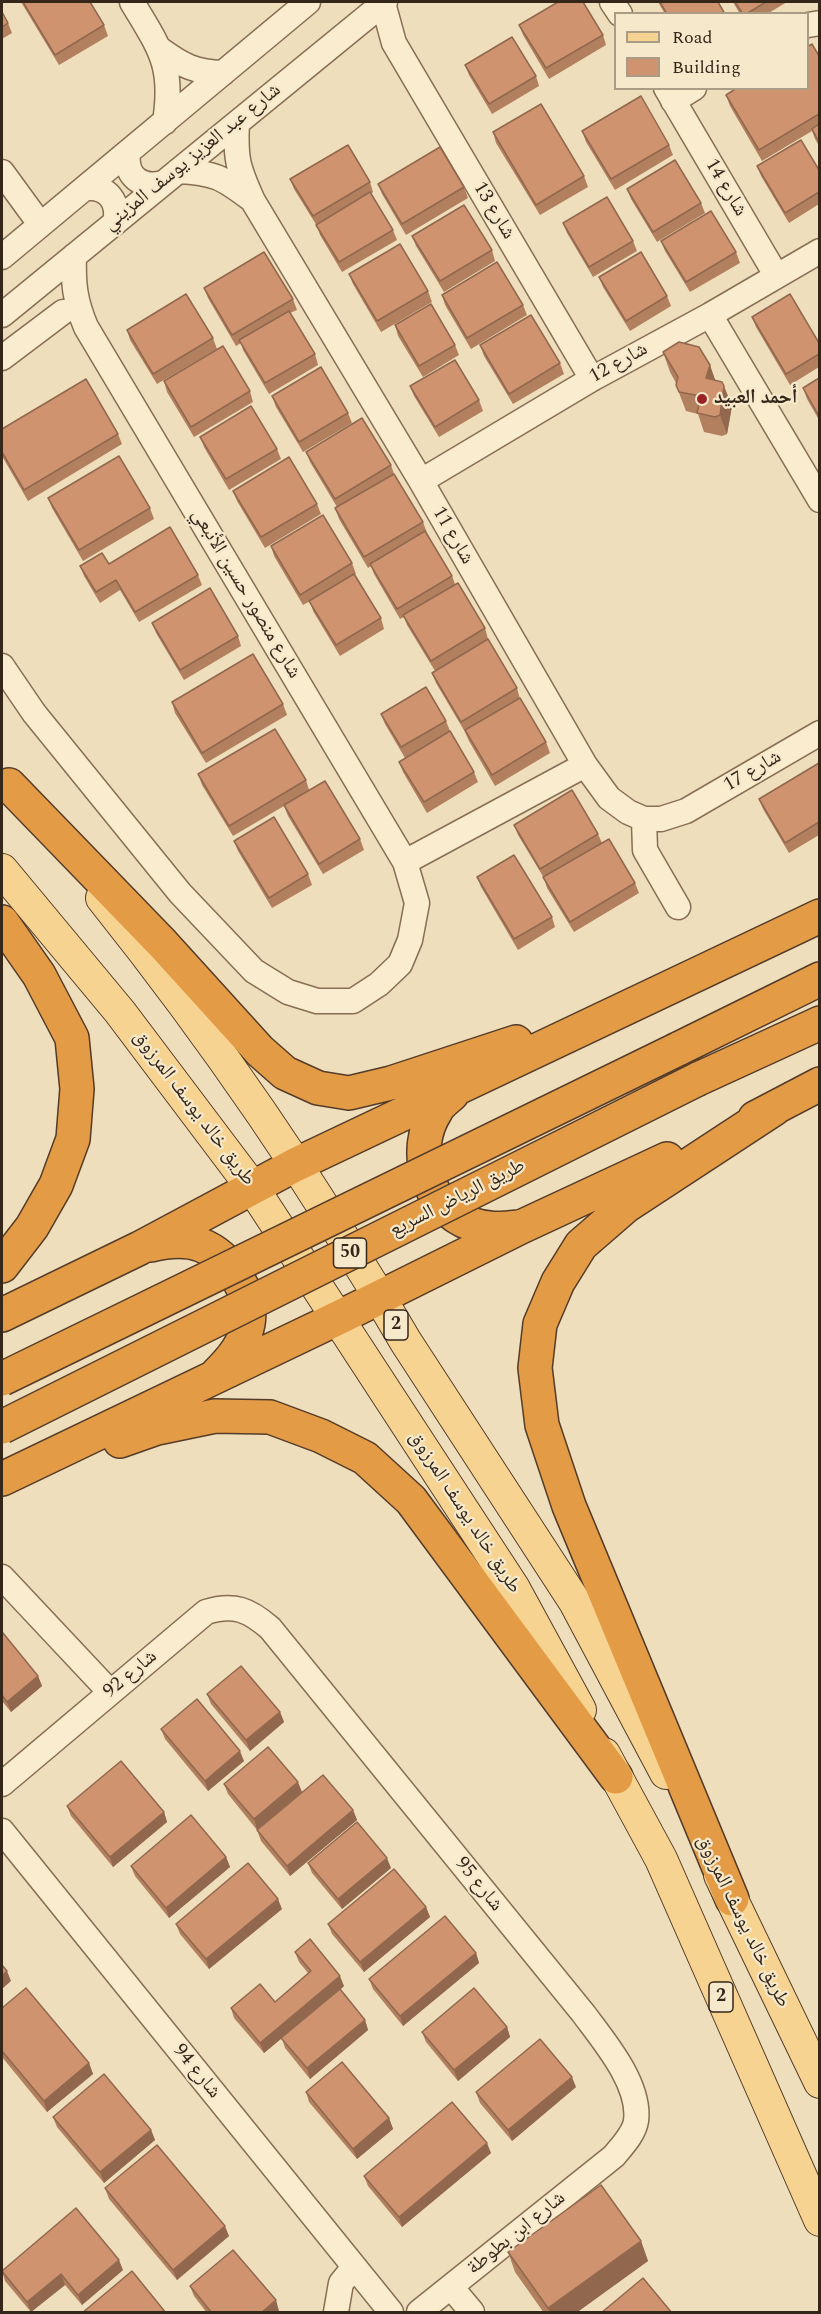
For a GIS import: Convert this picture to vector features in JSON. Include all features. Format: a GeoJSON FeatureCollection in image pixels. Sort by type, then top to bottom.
{"type":"FeatureCollection","features":[{"type":"Feature","properties":{"kind":"highway"},"geometry":{"type":"LineString","coordinates":[[5,781],[162,943],[260,1051],[285,1074],[318,1088],[349,1093],[391,1083],[637,1002]]}},
{"type":"Feature","properties":{"kind":"highway"},"geometry":{"type":"LineString","coordinates":[[2,1315],[140,1248],[295,1165],[819,916]]}},
{"type":"Feature","properties":{"kind":"highway"},"geometry":{"type":"LineString","coordinates":[[2,922],[39,975],[72,1038],[77,1089],[73,1139],[56,1185],[32,1227],[2,1266]]}},
{"type":"Feature","properties":{"kind":"highway","name":"طريق الرياض السريع"},"geometry":{"type":"LineString","coordinates":[[2,1379],[819,979]]}},
{"type":"Feature","properties":{"kind":"highway","name":"طريق الرياض السريع"},"geometry":{"type":"LineString","coordinates":[[2,1427],[698,1079],[819,1023]]}},
{"type":"Feature","properties":{"kind":"highway"},"geometry":{"type":"LineString","coordinates":[[2,1480],[523,1226],[774,1109],[819,1084]]}},
{"type":"Feature","properties":{"kind":"highway"},"geometry":{"type":"LineString","coordinates":[[455,1090],[436,1110],[425,1134],[423,1162],[431,1188],[447,1209],[470,1224],[497,1230],[523,1226]]}},
{"type":"Feature","properties":{"kind":"highway"},"geometry":{"type":"LineString","coordinates":[[732,1899],[569,1506],[543,1425],[536,1368],[540,1324],[558,1282],[581,1245],[626,1206],[774,1109]]}},
{"type":"Feature","properties":{"kind":"highway"},"geometry":{"type":"LineString","coordinates":[[140,1248],[170,1240],[202,1245],[228,1263],[245,1291],[248,1323],[238,1353],[216,1376]]}},
{"type":"Feature","properties":{"kind":"highway"},"geometry":{"type":"LineString","coordinates":[[2,1480],[157,1428],[215,1416],[270,1417],[321,1436],[365,1458],[411,1500],[616,1777]]}},
{"type":"Feature","properties":{"kind":"main road","name":"طريق خالد يوسف المرزوق"},"geometry":{"type":"LineString","coordinates":[[5,781],[104,900],[234,1073],[575,1602],[732,1899],[819,2082]]}},
{"type":"Feature","properties":{"kind":"main road","name":"طريق خالد يوسف المرزوق"},"geometry":{"type":"LineString","coordinates":[[2,870],[120,1012],[252,1187],[513,1587],[660,1859],[819,2220]]}},
{"type":"Feature","properties":{"kind":"street"},"geometry":{"type":"LineString","coordinates":[[132,2],[161,50],[169,96],[165,122]]}},
{"type":"Feature","properties":{"kind":"street"},"geometry":{"type":"LineString","coordinates":[[2,257],[308,2]]}},
{"type":"Feature","properties":{"kind":"street","name":"شارع عبد العزيز يوسف المزيني"},"geometry":{"type":"LineString","coordinates":[[9,309],[384,2]]}},
{"type":"Feature","properties":{"kind":"street","name":"شارع 13"},"geometry":{"type":"LineString","coordinates":[[384,2],[394,43],[592,379]]}},
{"type":"Feature","properties":{"kind":"street"},"geometry":{"type":"LineString","coordinates":[[355,26],[394,43]]}},
{"type":"Feature","properties":{"kind":"street"},"geometry":{"type":"LineString","coordinates":[[161,50],[182,65],[203,72],[223,73]]}},
{"type":"Feature","properties":{"kind":"street","name":"شارع 14"},"geometry":{"type":"LineString","coordinates":[[687,90],[669,95],[776,276]]}},
{"type":"Feature","properties":{"kind":"street","name":"شارع 11"},"geometry":{"type":"LineString","coordinates":[[237,123],[235,154],[241,176],[253,201],[421,482],[585,765],[609,798],[628,812],[644,819]]}},
{"type":"Feature","properties":{"kind":"street","name":"شارع 11"},"geometry":{"type":"LineString","coordinates":[[128,153],[127,163],[130,172],[144,184],[154,186],[171,177],[209,173],[230,183],[253,201]]}},
{"type":"Feature","properties":{"kind":"street"},"geometry":{"type":"LineString","coordinates":[[2,172],[40,224]]}},
{"type":"Feature","properties":{"kind":"street"},"geometry":{"type":"LineString","coordinates":[[85,188],[94,187],[111,196],[116,204],[116,223]]}},
{"type":"Feature","properties":{"kind":"street","name":"شارع 12"},"geometry":{"type":"LineString","coordinates":[[421,482],[592,379],[710,315],[819,251]]}},
{"type":"Feature","properties":{"kind":"street","name":"شارع منصور حسين الأنبعي"},"geometry":{"type":"LineString","coordinates":[[2,666],[34,714],[180,893],[254,971],[288,992],[317,1001],[353,1001],[380,984],[400,964],[410,940],[417,903],[405,862],[86,327],[76,302],[73,282],[74,256]]}},
{"type":"Feature","properties":{"kind":"street","name":"شارع منصور حسين الأنبعي"},"geometry":{"type":"LineString","coordinates":[[9,309],[43,306],[63,312],[86,327]]}},
{"type":"Feature","properties":{"kind":"street"},"geometry":{"type":"LineString","coordinates":[[2,358],[63,312]]}},
{"type":"Feature","properties":{"kind":"street"},"geometry":{"type":"LineString","coordinates":[[710,315],[819,497]]}},
{"type":"Feature","properties":{"kind":"street","name":"شارع 17"},"geometry":{"type":"LineString","coordinates":[[644,819],[661,819],[686,811],[819,733]]}},
{"type":"Feature","properties":{"kind":"street"},"geometry":{"type":"LineString","coordinates":[[405,862],[585,765]]}},
{"type":"Feature","properties":{"kind":"street"},"geometry":{"type":"LineString","coordinates":[[644,819],[645,850],[678,907]]}},
{"type":"Feature","properties":{"kind":"street"},"geometry":{"type":"LineString","coordinates":[[2,1577],[110,1692]]}},
{"type":"Feature","properties":{"kind":"street","name":"شارع 92"},"geometry":{"type":"LineString","coordinates":[[2,1784],[206,1612],[220,1607],[235,1609],[253,1614],[270,1628]]}},
{"type":"Feature","properties":{"kind":"street","name":"شارع 95"},"geometry":{"type":"LineString","coordinates":[[270,1628],[583,2013],[609,2049],[625,2075],[635,2100],[636,2122],[627,2140],[614,2156]]}},
{"type":"Feature","properties":{"kind":"street","name":"شارع 94"},"geometry":{"type":"LineString","coordinates":[[2,1831],[391,2313]]}},
{"type":"Feature","properties":{"kind":"street","name":"شارع ابن بطوطة"},"geometry":{"type":"LineString","coordinates":[[419,2313],[614,2156]]}},
{"type":"Feature","properties":{"kind":"street"},"geometry":{"type":"LineString","coordinates":[[336,2313],[341,2283],[354,2267]]}},
{"type":"Feature","properties":{"kind":"street"},"geometry":{"type":"LineString","coordinates":[[452,2287],[472,2313]]}},
{"type":"Feature","properties":{"kind":"building"},"geometry":{"type":"Polygon","coordinates":[[[23,2],[90,2],[104,25],[55,55],[23,2]]]}},
{"type":"Feature","properties":{"kind":"building"},"geometry":{"type":"Polygon","coordinates":[[[558,2],[583,2],[603,35],[546,68],[519,25],[558,2]]]}},
{"type":"Feature","properties":{"kind":"building"},"geometry":{"type":"Polygon","coordinates":[[[660,2],[718,2],[724,12],[666,12],[660,2]]]}},
{"type":"Feature","properties":{"kind":"building"},"geometry":{"type":"Polygon","coordinates":[[[735,2],[766,2],[749,12],[742,12],[735,2]]]}},
{"type":"Feature","properties":{"kind":"building"},"geometry":{"type":"Polygon","coordinates":[[[2,12],[8,23],[2,27],[2,12]]]}},
{"type":"Feature","properties":{"kind":"building"},"geometry":{"type":"Polygon","coordinates":[[[512,37],[536,76],[489,104],[465,65],[512,37]]]}},
{"type":"Feature","properties":{"kind":"building"},"geometry":{"type":"Polygon","coordinates":[[[812,44],[819,56],[819,114],[759,150],[726,95],[734,90],[809,90],[809,46],[812,44]]]}},
{"type":"Feature","properties":{"kind":"building"},"geometry":{"type":"Polygon","coordinates":[[[641,96],[669,145],[611,179],[582,131],[641,96]]]}},
{"type":"Feature","properties":{"kind":"building"},"geometry":{"type":"Polygon","coordinates":[[[541,104],[584,176],[536,205],[493,132],[541,104]]]}},
{"type":"Feature","properties":{"kind":"building"},"geometry":{"type":"Polygon","coordinates":[[[819,124],[819,142],[812,129],[819,124]]]}},
{"type":"Feature","properties":{"kind":"building"},"geometry":{"type":"Polygon","coordinates":[[[801,140],[819,170],[819,192],[785,213],[757,166],[801,140]]]}},
{"type":"Feature","properties":{"kind":"building"},"geometry":{"type":"Polygon","coordinates":[[[348,145],[370,182],[313,216],[290,179],[348,145]]]}},
{"type":"Feature","properties":{"kind":"building"},"geometry":{"type":"Polygon","coordinates":[[[440,147],[464,187],[402,224],[378,184],[440,147]]]}},
{"type":"Feature","properties":{"kind":"building"},"geometry":{"type":"Polygon","coordinates":[[[675,160],[701,203],[653,232],[627,189],[675,160]]]}},
{"type":"Feature","properties":{"kind":"building"},"geometry":{"type":"Polygon","coordinates":[[[370,192],[393,230],[339,262],[316,225],[370,192]]]}},
{"type":"Feature","properties":{"kind":"building"},"geometry":{"type":"Polygon","coordinates":[[[607,197],[633,241],[589,267],[563,223],[607,197]]]}},
{"type":"Feature","properties":{"kind":"building"},"geometry":{"type":"Polygon","coordinates":[[[464,205],[492,250],[440,281],[412,236],[464,205]]]}},
{"type":"Feature","properties":{"kind":"building"},"geometry":{"type":"Polygon","coordinates":[[[711,211],[736,252],[686,282],[661,241],[711,211]]]}},
{"type":"Feature","properties":{"kind":"building"},"geometry":{"type":"Polygon","coordinates":[[[400,244],[428,291],[377,321],[349,274],[400,244]]]}},
{"type":"Feature","properties":{"kind":"building"},"geometry":{"type":"Polygon","coordinates":[[[264,252],[293,299],[232,335],[204,288],[264,252]]]}},
{"type":"Feature","properties":{"kind":"building"},"geometry":{"type":"Polygon","coordinates":[[[641,252],[667,296],[626,321],[599,277],[641,252]]]}},
{"type":"Feature","properties":{"kind":"building"},"geometry":{"type":"Polygon","coordinates":[[[497,262],[523,305],[467,338],[442,295],[497,262]]]}},
{"type":"Feature","properties":{"kind":"building"},"geometry":{"type":"Polygon","coordinates":[[[186,294],[213,338],[153,374],[127,330],[186,294]]]}},
{"type":"Feature","properties":{"kind":"building"},"geometry":{"type":"Polygon","coordinates":[[[790,294],[819,343],[819,354],[786,374],[752,317],[790,294]]]}},
{"type":"Feature","properties":{"kind":"building"},"geometry":{"type":"Polygon","coordinates":[[[431,304],[455,345],[419,366],[395,325],[431,304]]]}},
{"type":"Feature","properties":{"kind":"building"},"geometry":{"type":"Polygon","coordinates":[[[289,311],[315,354],[265,383],[239,340],[289,311]]]}},
{"type":"Feature","properties":{"kind":"building"},"geometry":{"type":"Polygon","coordinates":[[[531,315],[560,363],[509,394],[480,345],[531,315]]]}},
{"type":"Feature","properties":{"kind":"building","name":"أحمد العبيد"},"geometry":{"type":"Polygon","coordinates":[[[679,342],[699,347],[710,365],[706,378],[722,382],[724,386],[720,415],[715,417],[697,413],[701,396],[679,392],[676,385],[678,377],[663,352],[679,342]]]}},
{"type":"Feature","properties":{"kind":"building"},"geometry":{"type":"Polygon","coordinates":[[[223,346],[250,391],[191,427],[164,381],[223,346]]]}},
{"type":"Feature","properties":{"kind":"building"},"geometry":{"type":"Polygon","coordinates":[[[455,360],[479,400],[435,427],[410,386],[455,360]]]}},
{"type":"Feature","properties":{"kind":"building"},"geometry":{"type":"Polygon","coordinates":[[[321,367],[348,413],[299,442],[272,396],[321,367]]]}},
{"type":"Feature","properties":{"kind":"building"},"geometry":{"type":"Polygon","coordinates":[[[819,378],[819,416],[803,388],[819,378]]]}},
{"type":"Feature","properties":{"kind":"building"},"geometry":{"type":"Polygon","coordinates":[[[86,379],[118,434],[24,490],[2,452],[2,429],[86,379]]]}},
{"type":"Feature","properties":{"kind":"building"},"geometry":{"type":"Polygon","coordinates":[[[251,406],[277,449],[226,479],[200,437],[251,406]]]}},
{"type":"Feature","properties":{"kind":"building"},"geometry":{"type":"Polygon","coordinates":[[[362,418],[391,465],[335,499],[306,452],[362,418]]]}},
{"type":"Feature","properties":{"kind":"building"},"geometry":{"type":"Polygon","coordinates":[[[119,456],[150,508],[79,550],[48,498],[119,456]]]}},
{"type":"Feature","properties":{"kind":"building"},"geometry":{"type":"Polygon","coordinates":[[[289,457],[317,504],[261,537],[233,491],[289,457]]]}},
{"type":"Feature","properties":{"kind":"building"},"geometry":{"type":"Polygon","coordinates":[[[394,474],[423,522],[364,557],[335,508],[394,474]]]}},
{"type":"Feature","properties":{"kind":"building"},"geometry":{"type":"Polygon","coordinates":[[[323,515],[352,563],[300,595],[271,546],[323,515]]]}},
{"type":"Feature","properties":{"kind":"building"},"geometry":{"type":"Polygon","coordinates":[[[170,527],[198,575],[135,612],[116,580],[96,592],[80,566],[102,553],[109,564],[170,527]]]}},
{"type":"Feature","properties":{"kind":"building"},"geometry":{"type":"Polygon","coordinates":[[[425,531],[452,576],[397,609],[370,564],[425,531]]]}},
{"type":"Feature","properties":{"kind":"building"},"geometry":{"type":"Polygon","coordinates":[[[354,574],[381,618],[336,645],[309,601],[354,574]]]}},
{"type":"Feature","properties":{"kind":"building"},"geometry":{"type":"Polygon","coordinates":[[[458,583],[485,628],[431,661],[403,615],[458,583]]]}},
{"type":"Feature","properties":{"kind":"building"},"geometry":{"type":"Polygon","coordinates":[[[210,588],[238,636],[180,670],[152,623],[210,588]]]}},
{"type":"Feature","properties":{"kind":"building"},"geometry":{"type":"Polygon","coordinates":[[[488,639],[517,688],[461,722],[432,673],[488,639]]]}},
{"type":"Feature","properties":{"kind":"building"},"geometry":{"type":"Polygon","coordinates":[[[253,654],[283,704],[202,753],[172,702],[253,654]]]}},
{"type":"Feature","properties":{"kind":"building"},"geometry":{"type":"Polygon","coordinates":[[[426,687],[446,721],[401,747],[381,714],[426,687]]]}},
{"type":"Feature","properties":{"kind":"building"},"geometry":{"type":"Polygon","coordinates":[[[520,698],[546,742],[492,775],[465,730],[520,698]]]}},
{"type":"Feature","properties":{"kind":"building"},"geometry":{"type":"Polygon","coordinates":[[[275,729],[306,780],[229,826],[198,774],[275,729]]]}},
{"type":"Feature","properties":{"kind":"building"},"geometry":{"type":"Polygon","coordinates":[[[450,731],[474,772],[424,802],[399,762],[450,731]]]}},
{"type":"Feature","properties":{"kind":"building"},"geometry":{"type":"Polygon","coordinates":[[[819,763],[819,822],[785,843],[759,799],[819,763]]]}},
{"type":"Feature","properties":{"kind":"building"},"geometry":{"type":"Polygon","coordinates":[[[325,781],[360,839],[319,864],[284,805],[325,781]]]}},
{"type":"Feature","properties":{"kind":"building"},"geometry":{"type":"Polygon","coordinates":[[[572,790],[598,834],[540,869],[514,825],[572,790]]]}},
{"type":"Feature","properties":{"kind":"building"},"geometry":{"type":"Polygon","coordinates":[[[274,817],[308,874],[269,898],[234,841],[274,817]]]}},
{"type":"Feature","properties":{"kind":"building"},"geometry":{"type":"Polygon","coordinates":[[[609,839],[635,883],[570,922],[543,877],[609,839]]]}},
{"type":"Feature","properties":{"kind":"building"},"geometry":{"type":"Polygon","coordinates":[[[514,855],[552,917],[514,939],[477,877],[514,855]]]}},
{"type":"Feature","properties":{"kind":"building"},"geometry":{"type":"Polygon","coordinates":[[[3,1633],[38,1676],[7,1702],[2,1695],[3,1633]]]}},
{"type":"Feature","properties":{"kind":"building"},"geometry":{"type":"Polygon","coordinates":[[[241,1666],[280,1712],[246,1740],[207,1694],[241,1666]]]}},
{"type":"Feature","properties":{"kind":"building"},"geometry":{"type":"Polygon","coordinates":[[[197,1699],[240,1751],[205,1781],[161,1729],[197,1699]]]}},
{"type":"Feature","properties":{"kind":"building"},"geometry":{"type":"Polygon","coordinates":[[[268,1747],[298,1782],[254,1819],[224,1784],[268,1747]]]}},
{"type":"Feature","properties":{"kind":"building"},"geometry":{"type":"Polygon","coordinates":[[[121,1761],[164,1812],[110,1857],[67,1806],[121,1761]]]}},
{"type":"Feature","properties":{"kind":"building"},"geometry":{"type":"Polygon","coordinates":[[[323,1775],[353,1810],[287,1866],[257,1830],[323,1775]]]}},
{"type":"Feature","properties":{"kind":"building"},"geometry":{"type":"Polygon","coordinates":[[[191,1815],[226,1857],[166,1908],[131,1866],[191,1815]]]}},
{"type":"Feature","properties":{"kind":"building"},"geometry":{"type":"Polygon","coordinates":[[[357,1822],[387,1858],[338,1899],[308,1863],[357,1822]]]}},
{"type":"Feature","properties":{"kind":"building"},"geometry":{"type":"Polygon","coordinates":[[[248,1863],[278,1899],[206,1959],[176,1924],[248,1863]]]}},
{"type":"Feature","properties":{"kind":"building"},"geometry":{"type":"Polygon","coordinates":[[[394,1869],[426,1907],[360,1962],[328,1924],[394,1869]]]}},
{"type":"Feature","properties":{"kind":"building"},"geometry":{"type":"Polygon","coordinates":[[[445,1916],[476,1953],[400,2016],[369,1979],[445,1916]]]}},
{"type":"Feature","properties":{"kind":"building"},"geometry":{"type":"Polygon","coordinates":[[[310,1939],[340,1976],[260,2043],[231,2008],[260,1984],[275,2002],[311,1971],[295,1952],[310,1939]]]}},
{"type":"Feature","properties":{"kind":"building"},"geometry":{"type":"Polygon","coordinates":[[[2,1965],[7,1971],[2,1976],[2,1965]]]}},
{"type":"Feature","properties":{"kind":"building"},"geometry":{"type":"Polygon","coordinates":[[[26,1988],[89,2063],[44,2101],[2,2051],[2,2008],[26,1988]]]}},
{"type":"Feature","properties":{"kind":"building"},"geometry":{"type":"Polygon","coordinates":[[[474,1988],[507,2027],[454,2070],[422,2032],[474,1988]]]}},
{"type":"Feature","properties":{"kind":"building"},"geometry":{"type":"Polygon","coordinates":[[[340,1989],[365,2020],[307,2068],[281,2038],[340,1989]]]}},
{"type":"Feature","properties":{"kind":"building"},"geometry":{"type":"Polygon","coordinates":[[[540,2039],[572,2077],[508,2130],[476,2092],[540,2039]]]}},
{"type":"Feature","properties":{"kind":"building"},"geometry":{"type":"Polygon","coordinates":[[[342,2062],[389,2118],[353,2149],[306,2092],[342,2062]]]}},
{"type":"Feature","properties":{"kind":"building"},"geometry":{"type":"Polygon","coordinates":[[[104,2074],[151,2130],[100,2172],[53,2117],[104,2074]]]}},
{"type":"Feature","properties":{"kind":"building"},"geometry":{"type":"Polygon","coordinates":[[[452,2102],[487,2143],[399,2217],[364,2176],[452,2102]]]}},
{"type":"Feature","properties":{"kind":"building"},"geometry":{"type":"Polygon","coordinates":[[[157,2145],[225,2226],[173,2270],[105,2188],[157,2145]]]}},
{"type":"Feature","properties":{"kind":"building"},"geometry":{"type":"Polygon","coordinates":[[[601,2185],[641,2241],[548,2308],[508,2252],[601,2185]]]}},
{"type":"Feature","properties":{"kind":"building"},"geometry":{"type":"Polygon","coordinates":[[[76,2208],[119,2260],[78,2295],[61,2274],[27,2302],[2,2271],[76,2208]]]}},
{"type":"Feature","properties":{"kind":"building"},"geometry":{"type":"Polygon","coordinates":[[[233,2250],[276,2300],[261,2313],[212,2313],[190,2286],[233,2250]]]}},
{"type":"Feature","properties":{"kind":"building"},"geometry":{"type":"Polygon","coordinates":[[[132,2271],[166,2313],[82,2313],[132,2271]]]}},
{"type":"Feature","properties":{"kind":"building"},"geometry":{"type":"Polygon","coordinates":[[[643,2278],[672,2313],[601,2313],[643,2278]]]}},
{"type":"Feature","properties":{"kind":"place","name":"أحمد العبيد"},"geometry":{"type":"Point","coordinates":[702,399]}}]}
